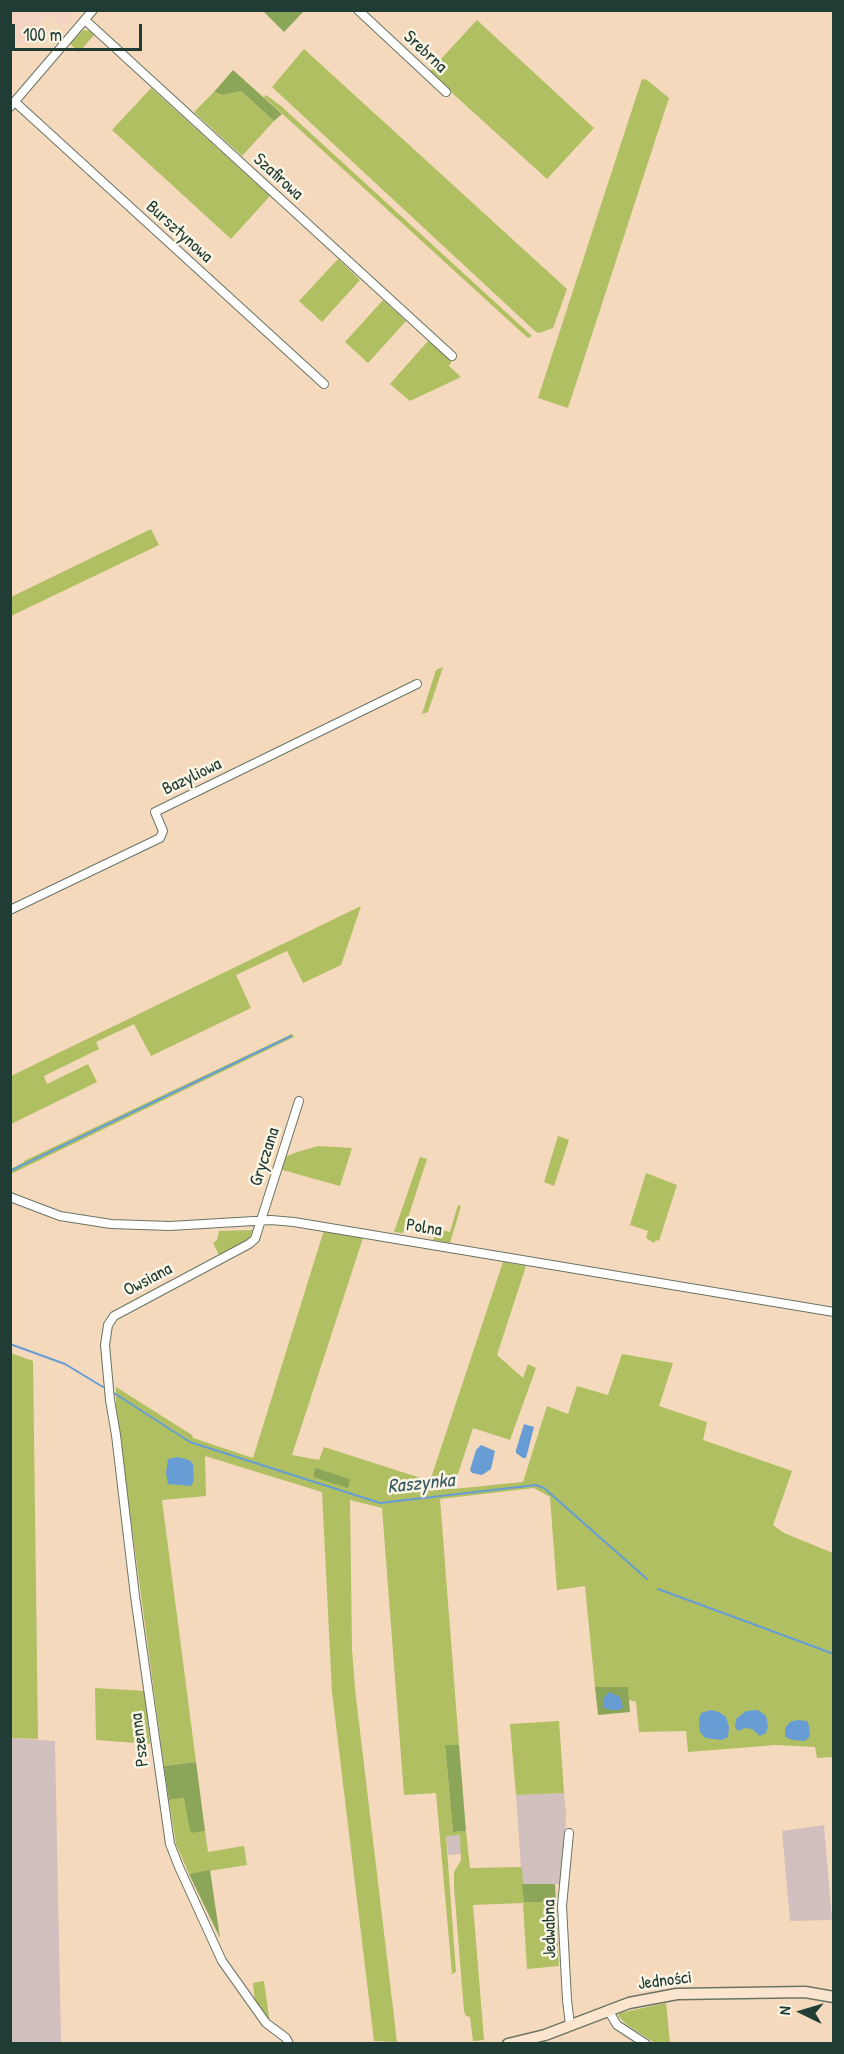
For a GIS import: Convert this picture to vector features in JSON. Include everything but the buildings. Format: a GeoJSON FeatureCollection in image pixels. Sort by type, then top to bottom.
{"type":"FeatureCollection","features":[{"type":"Feature","properties":{"kind":"street"},"geometry":{"type":"LineString","coordinates":[[13,105],[93,10]]}},
{"type":"Feature","properties":{"kind":"street","name":"Srebrna"},"geometry":{"type":"LineString","coordinates":[[358,10],[446,92]]}},
{"type":"Feature","properties":{"kind":"street","name":"Szafirowa"},"geometry":{"type":"LineString","coordinates":[[85,20],[453,356]]}},
{"type":"Feature","properties":{"kind":"street","name":"Bursztynowa"},"geometry":{"type":"LineString","coordinates":[[13,105],[324,384]]}},
{"type":"Feature","properties":{"kind":"street","name":"Bazyliowa"},"geometry":{"type":"LineString","coordinates":[[10,910],[160,838],[163,831],[155,812],[417,684]]}},
{"type":"Feature","properties":{"kind":"street","name":"Gryczana"},"geometry":{"type":"LineString","coordinates":[[261,1221],[299,1101]]}},
{"type":"Feature","properties":{"kind":"street","name":"Polna"},"geometry":{"type":"LineString","coordinates":[[10,1197],[45,1212],[93,1222],[170,1226],[279,1220],[834,1312]]}},
{"type":"Feature","properties":{"kind":"street","name":"Owsiana"},"geometry":{"type":"LineString","coordinates":[[110,1400],[105,1345],[108,1325],[112,1319],[249,1244],[255,1239],[261,1221]]}},
{"type":"Feature","properties":{"kind":"street","name":"Pszenna"},"geometry":{"type":"LineString","coordinates":[[110,1400],[170,1844],[178,1867],[222,1961],[266,2023],[286,2038],[289,2043]]}},
{"type":"Feature","properties":{"kind":"street","name":"Jedwabna"},"geometry":{"type":"LineString","coordinates":[[569,1833],[562,1906],[570,2025]]}},
{"type":"Feature","properties":{"kind":"street","name":"Jedności"},"geometry":{"type":"LineString","coordinates":[[508,2043],[532,2039],[644,1999],[687,1994],[805,1992],[834,1997]]}},
{"type":"Feature","properties":{"kind":"street"},"geometry":{"type":"LineString","coordinates":[[608,2010],[617,2025],[646,2043]]}},
{"type":"Feature","properties":{"kind":"shaded area"},"geometry":{"type":"Polygon","coordinates":[[[10,11],[77,11],[62,27],[48,15],[20,46],[11,37],[10,11]]]}},
{"type":"Feature","properties":{"kind":"shaded area"},"geometry":{"type":"Polygon","coordinates":[[[11,1738],[55,1741],[61,2043],[11,2043],[11,1738]]]}},
{"type":"Feature","properties":{"kind":"shaded area"},"geometry":{"type":"Polygon","coordinates":[[[564,1793],[566,1812],[563,1884],[522,1884],[516,1795],[564,1793]]]}},
{"type":"Feature","properties":{"kind":"shaded area"},"geometry":{"type":"Polygon","coordinates":[[[824,1825],[832,1920],[790,1921],[782,1831],[824,1825]]]}},
{"type":"Feature","properties":{"kind":"shaded area"},"geometry":{"type":"Polygon","coordinates":[[[460,1834],[462,1854],[448,1855],[446,1835],[460,1834]]]}},
{"type":"Feature","properties":{"kind":"green space"},"geometry":{"type":"Polygon","coordinates":[[[263,11],[304,11],[284,32],[263,11]]]}},
{"type":"Feature","properties":{"kind":"green space"},"geometry":{"type":"Polygon","coordinates":[[[477,20],[594,128],[547,179],[429,72],[477,20]]]}},
{"type":"Feature","properties":{"kind":"green space"},"geometry":{"type":"Polygon","coordinates":[[[83,30],[95,34],[79,52],[70,44],[83,30]]]}},
{"type":"Feature","properties":{"kind":"green space"},"geometry":{"type":"Polygon","coordinates":[[[304,49],[567,289],[553,328],[536,332],[272,87],[304,49]]]}},
{"type":"Feature","properties":{"kind":"green space"},"geometry":{"type":"Polygon","coordinates":[[[233,70],[282,114],[274,121],[241,91],[223,95],[214,92],[233,70]]]}},
{"type":"Feature","properties":{"kind":"green space"},"geometry":{"type":"Polygon","coordinates":[[[642,79],[647,80],[669,98],[568,408],[538,398],[642,79]]]}},
{"type":"Feature","properties":{"kind":"green space"},"geometry":{"type":"Polygon","coordinates":[[[151,88],[270,196],[231,239],[112,130],[151,88]]]}},
{"type":"Feature","properties":{"kind":"green space"},"geometry":{"type":"Polygon","coordinates":[[[241,91],[274,121],[242,156],[194,112],[214,92],[223,95],[241,91]]]}},
{"type":"Feature","properties":{"kind":"green space"},"geometry":{"type":"Polygon","coordinates":[[[266,95],[281,106],[532,336],[528,338],[264,97],[266,95]]]}},
{"type":"Feature","properties":{"kind":"green space"},"geometry":{"type":"Polygon","coordinates":[[[338,259],[360,280],[322,322],[299,301],[338,259]]]}},
{"type":"Feature","properties":{"kind":"green space"},"geometry":{"type":"Polygon","coordinates":[[[383,300],[406,321],[368,363],[345,342],[383,300]]]}},
{"type":"Feature","properties":{"kind":"green space"},"geometry":{"type":"Polygon","coordinates":[[[428,341],[452,361],[449,366],[461,377],[410,401],[390,384],[428,341]]]}},
{"type":"Feature","properties":{"kind":"green space"},"geometry":{"type":"Polygon","coordinates":[[[151,529],[159,545],[11,616],[11,597],[151,529]]]}},
{"type":"Feature","properties":{"kind":"green space"},"geometry":{"type":"Polygon","coordinates":[[[443,667],[428,712],[422,714],[436,670],[443,667]]]}},
{"type":"Feature","properties":{"kind":"green space"},"geometry":{"type":"Polygon","coordinates":[[[361,906],[341,965],[303,983],[287,951],[236,975],[251,1008],[151,1056],[134,1024],[96,1042],[99,1049],[44,1076],[47,1084],[88,1064],[97,1082],[11,1124],[11,1076],[361,906]]]}},
{"type":"Feature","properties":{"kind":"green space"},"geometry":{"type":"Polygon","coordinates":[[[292,1034],[294,1037],[11,1174],[11,1169],[24,1161],[292,1034]]]}},
{"type":"Feature","properties":{"kind":"green space"},"geometry":{"type":"Polygon","coordinates":[[[558,1136],[569,1140],[554,1186],[544,1182],[558,1136]]]}},
{"type":"Feature","properties":{"kind":"green space"},"geometry":{"type":"Polygon","coordinates":[[[318,1146],[352,1148],[340,1186],[279,1169],[283,1158],[318,1146]]]}},
{"type":"Feature","properties":{"kind":"green space"},"geometry":{"type":"Polygon","coordinates":[[[420,1157],[427,1159],[403,1233],[394,1232],[420,1157]]]}},
{"type":"Feature","properties":{"kind":"green space"},"geometry":{"type":"Polygon","coordinates":[[[646,1173],[677,1185],[659,1241],[656,1240],[654,1243],[646,1238],[648,1231],[630,1225],[646,1173]]]}},
{"type":"Feature","properties":{"kind":"green space"},"geometry":{"type":"Polygon","coordinates":[[[458,1205],[461,1206],[450,1243],[433,1240],[438,1229],[450,1232],[458,1205]]]}},
{"type":"Feature","properties":{"kind":"green space"},"geometry":{"type":"Polygon","coordinates":[[[253,1230],[249,1239],[219,1255],[213,1243],[217,1240],[219,1231],[253,1230]]]}},
{"type":"Feature","properties":{"kind":"green space"},"geometry":{"type":"Polygon","coordinates":[[[324,1230],[363,1238],[292,1455],[319,1460],[324,1447],[430,1481],[503,1262],[526,1266],[497,1355],[523,1378],[528,1364],[536,1368],[510,1440],[473,1428],[453,1489],[523,1482],[547,1406],[568,1414],[577,1386],[608,1395],[622,1354],[673,1363],[659,1406],[707,1422],[703,1440],[792,1471],[773,1525],[784,1533],[833,1553],[833,1757],[817,1758],[815,1747],[776,1745],[688,1752],[686,1731],[639,1732],[636,1702],[629,1700],[627,1687],[595,1687],[585,1586],[557,1590],[550,1497],[534,1488],[440,1499],[459,1745],[445,1746],[453,1832],[466,1831],[470,1868],[522,1867],[524,1902],[556,1902],[559,1966],[527,1969],[523,1903],[473,1905],[484,2040],[473,2041],[470,2017],[466,2016],[464,2011],[454,1887],[454,1872],[461,1860],[460,1835],[446,1836],[456,1972],[452,1974],[436,1793],[404,1795],[382,1508],[350,1500],[352,1649],[355,1689],[397,2042],[374,2041],[332,1692],[322,1492],[205,1456],[206,1496],[162,1500],[196,1762],[164,1766],[116,1409],[116,1387],[192,1435],[193,1438],[253,1458],[324,1230]],[[315,1469],[313,1477],[348,1487],[349,1479],[315,1469]]]}},
{"type":"Feature","properties":{"kind":"green space"},"geometry":{"type":"Polygon","coordinates":[[[11,1353],[33,1361],[38,1739],[11,1738],[11,1353]]]}},
{"type":"Feature","properties":{"kind":"green space"},"geometry":{"type":"Polygon","coordinates":[[[315,1468],[350,1479],[348,1488],[313,1477],[315,1468]]]}},
{"type":"Feature","properties":{"kind":"green space"},"geometry":{"type":"Polygon","coordinates":[[[595,1687],[628,1687],[630,1712],[598,1715],[595,1687]]]}},
{"type":"Feature","properties":{"kind":"green space"},"geometry":{"type":"Polygon","coordinates":[[[95,1688],[145,1691],[150,1744],[96,1740],[95,1688]]]}},
{"type":"Feature","properties":{"kind":"green space"},"geometry":{"type":"Polygon","coordinates":[[[559,1721],[564,1793],[516,1795],[510,1724],[559,1721]]]}},
{"type":"Feature","properties":{"kind":"green space"},"geometry":{"type":"Polygon","coordinates":[[[445,1745],[459,1745],[466,1831],[453,1832],[445,1745]]]}},
{"type":"Feature","properties":{"kind":"green space"},"geometry":{"type":"Polygon","coordinates":[[[196,1762],[205,1831],[194,1833],[190,1831],[184,1798],[169,1800],[164,1766],[196,1762]]]}},
{"type":"Feature","properties":{"kind":"green space"},"geometry":{"type":"Polygon","coordinates":[[[184,1798],[194,1833],[205,1831],[208,1852],[244,1846],[247,1865],[189,1874],[176,1844],[169,1800],[184,1798]]]}},
{"type":"Feature","properties":{"kind":"green space"},"geometry":{"type":"Polygon","coordinates":[[[210,1870],[220,1938],[189,1874],[210,1870]]]}},
{"type":"Feature","properties":{"kind":"green space"},"geometry":{"type":"Polygon","coordinates":[[[522,1884],[555,1884],[556,1902],[524,1902],[522,1884]]]}},
{"type":"Feature","properties":{"kind":"green space"},"geometry":{"type":"Polygon","coordinates":[[[264,1981],[270,2024],[255,2002],[253,1983],[264,1981]]]}},
{"type":"Feature","properties":{"kind":"green space"},"geometry":{"type":"Polygon","coordinates":[[[666,2003],[670,2043],[655,2043],[627,2025],[618,2016],[620,2013],[666,2003]]]}},
{"type":"Feature","properties":{"kind":"water"},"geometry":{"type":"Polygon","coordinates":[[[524,1424],[534,1427],[526,1458],[516,1453],[524,1424]]]}},
{"type":"Feature","properties":{"kind":"water"},"geometry":{"type":"Polygon","coordinates":[[[481,1445],[495,1451],[491,1469],[482,1475],[472,1473],[470,1470],[476,1450],[481,1445]]]}},
{"type":"Feature","properties":{"kind":"water"},"geometry":{"type":"Polygon","coordinates":[[[178,1457],[189,1460],[193,1464],[194,1480],[191,1486],[168,1484],[166,1473],[168,1459],[178,1457]]]}},
{"type":"Feature","properties":{"kind":"water"},"geometry":{"type":"Polygon","coordinates":[[[609,1692],[620,1697],[623,1707],[619,1710],[604,1708],[603,1699],[609,1692]]]}},
{"type":"Feature","properties":{"kind":"water"},"geometry":{"type":"Polygon","coordinates":[[[710,1710],[726,1717],[729,1727],[728,1737],[722,1740],[705,1738],[700,1732],[701,1713],[710,1710]]]}},
{"type":"Feature","properties":{"kind":"water"},"geometry":{"type":"Polygon","coordinates":[[[758,1710],[766,1716],[768,1726],[766,1733],[760,1736],[752,1729],[745,1728],[738,1731],[735,1727],[736,1719],[746,1711],[758,1710]]]}},
{"type":"Feature","properties":{"kind":"water"},"geometry":{"type":"Polygon","coordinates":[[[807,1721],[809,1726],[810,1736],[805,1741],[785,1737],[785,1728],[790,1722],[807,1721]]]}},
{"type":"Feature","properties":{"kind":"waterway"},"geometry":{"type":"LineString","coordinates":[[10,1171],[291,1036]]}},
{"type":"Feature","properties":{"kind":"waterway","name":"Raszynka"},"geometry":{"type":"LineString","coordinates":[[10,1344],[65,1364],[103,1387]]}},
{"type":"Feature","properties":{"kind":"waterway","name":"Raszynka"},"geometry":{"type":"LineString","coordinates":[[114,1393],[190,1442],[380,1503],[536,1485],[544,1488],[647,1579]]}},
{"type":"Feature","properties":{"kind":"waterway","name":"Raszynka"},"geometry":{"type":"LineString","coordinates":[[658,1589],[834,1654]]}}]}
